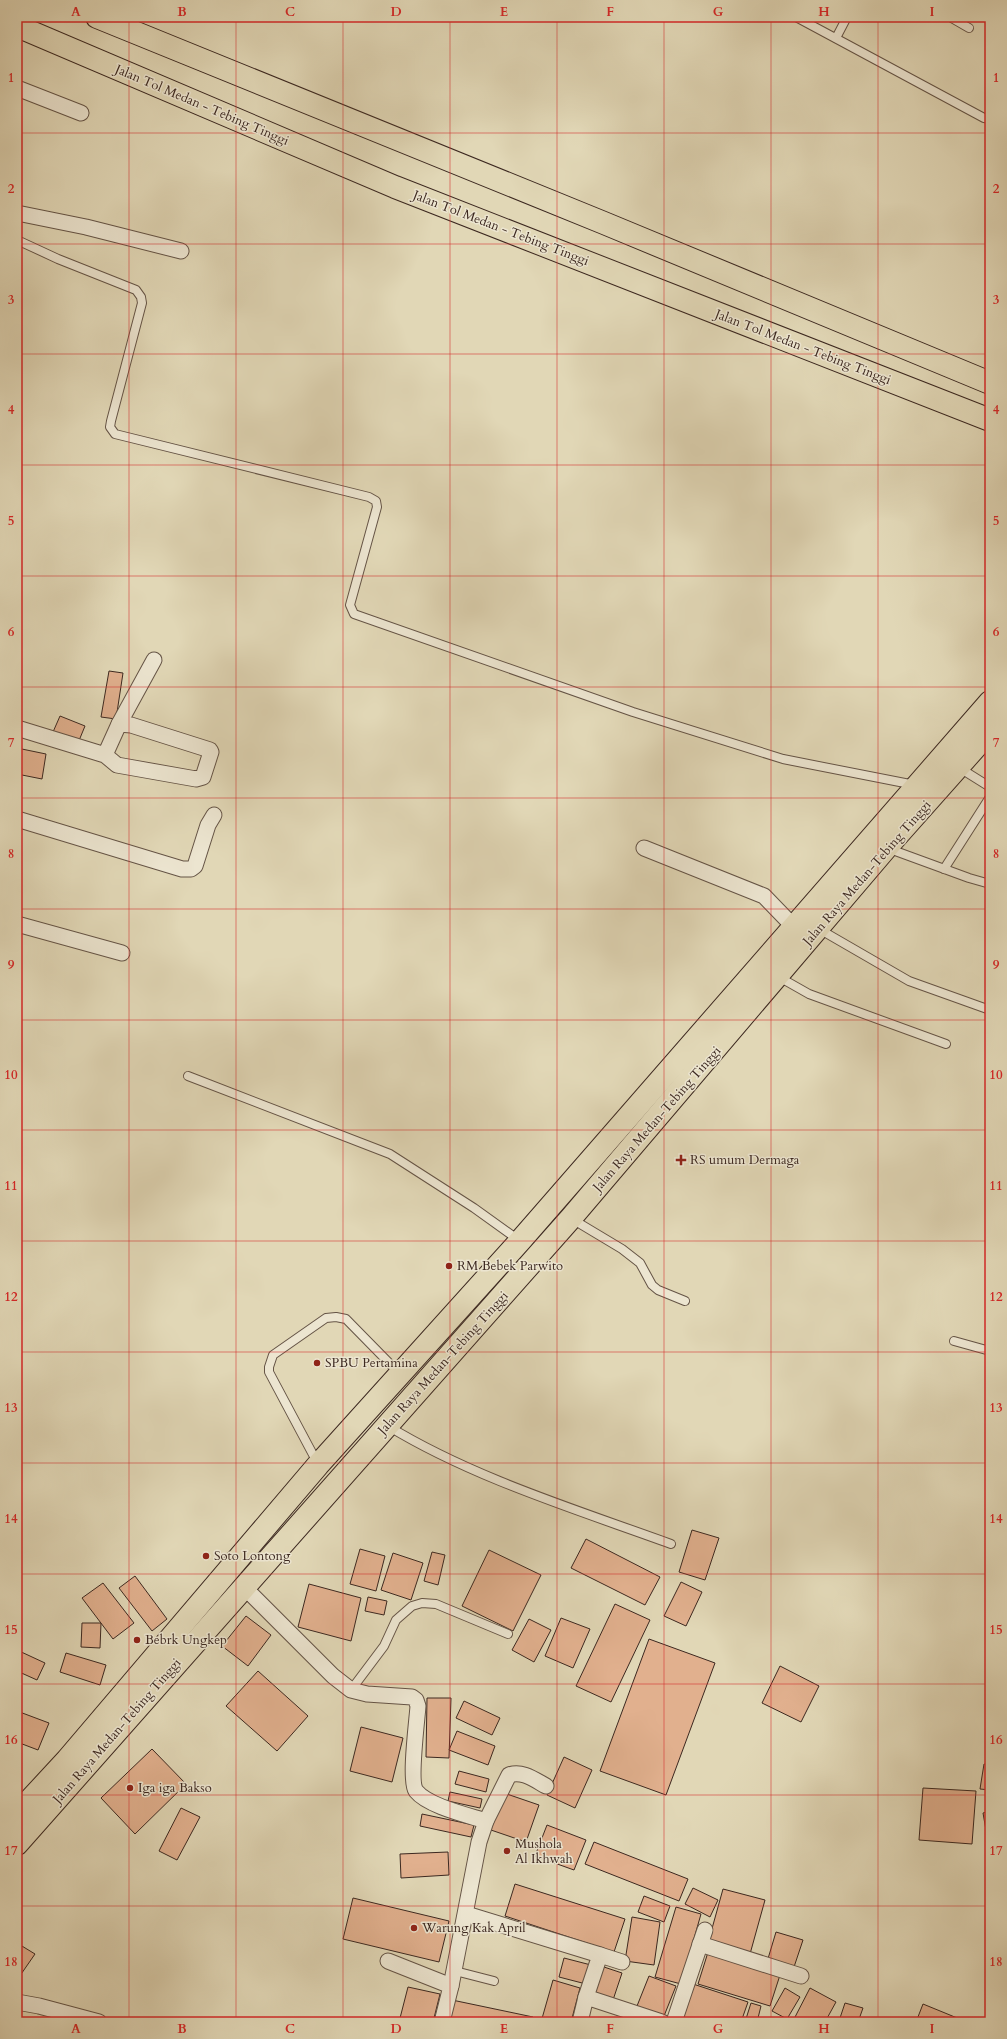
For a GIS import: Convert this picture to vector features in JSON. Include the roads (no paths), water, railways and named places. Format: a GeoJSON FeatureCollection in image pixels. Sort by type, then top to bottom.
{"type":"FeatureCollection","features":[{"type":"Feature","properties":{"kind":"highway"},"geometry":{"type":"LineString","coordinates":[[96,17],[597,220],[990,383]]}},
{"type":"Feature","properties":{"kind":"highway","name":"Jalan Tol Medan - Tebing Tinggi"},"geometry":{"type":"LineString","coordinates":[[17,26],[395,187],[990,420]]}},
{"type":"Feature","properties":{"kind":"highway","name":"Jalan Raya Medan-Tebing Tinggi"},"geometry":{"type":"LineString","coordinates":[[17,1814],[108,1712],[318,1465],[520,1240],[793,926],[879,843],[950,762],[990,702]]}},
{"type":"Feature","properties":{"kind":"highway","name":"Jalan Raya Medan-Tebing Tinggi"},"geometry":{"type":"LineString","coordinates":[[17,1844],[244,1587],[313,1512],[571,1218],[819,929],[917,786],[950,762],[986,743]]}},
{"type":"Feature","properties":{"kind":"street"},"geometry":{"type":"LineString","coordinates":[[17,88],[81,113]]}},
{"type":"Feature","properties":{"kind":"street"},"geometry":{"type":"LineString","coordinates":[[17,214],[86,227],[181,251]]}},
{"type":"Feature","properties":{"kind":"street"},"geometry":{"type":"LineString","coordinates":[[105,755],[119,724],[154,660]]}},
{"type":"Feature","properties":{"kind":"street"},"geometry":{"type":"LineString","coordinates":[[17,728],[105,755],[117,765],[196,779],[203,777],[210,760],[210,750],[131,725],[119,724]]}},
{"type":"Feature","properties":{"kind":"street"},"geometry":{"type":"LineString","coordinates":[[17,819],[182,869],[191,870],[195,866],[208,825],[214,815]]}},
{"type":"Feature","properties":{"kind":"street"},"geometry":{"type":"LineString","coordinates":[[644,848],[764,896],[793,926]]}},
{"type":"Feature","properties":{"kind":"street"},"geometry":{"type":"LineString","coordinates":[[17,924],[122,953]]}},
{"type":"Feature","properties":{"kind":"street"},"geometry":{"type":"LineString","coordinates":[[244,1587],[333,1676],[351,1690],[366,1694],[412,1697],[416,1700],[418,1706],[413,1773],[413,1784],[416,1791],[426,1799],[486,1821]]}},
{"type":"Feature","properties":{"kind":"street"},"geometry":{"type":"LineString","coordinates":[[442,2022],[455,1971],[480,1842],[486,1821],[509,1775],[518,1773],[523,1774],[546,1786]]}},
{"type":"Feature","properties":{"kind":"street"},"geometry":{"type":"LineString","coordinates":[[466,1914],[622,1962]]}},
{"type":"Feature","properties":{"kind":"street"},"geometry":{"type":"LineString","coordinates":[[674,2022],[705,1930]]}},
{"type":"Feature","properties":{"kind":"street"},"geometry":{"type":"LineString","coordinates":[[700,1944],[791,1973]]}},
{"type":"Feature","properties":{"kind":"street"},"geometry":{"type":"LineString","coordinates":[[580,2022],[586,1997],[600,1955]]}},
{"type":"Feature","properties":{"kind":"street"},"geometry":{"type":"LineString","coordinates":[[388,1961],[451,1986]]}},
{"type":"Feature","properties":{"kind":"street"},"geometry":{"type":"LineString","coordinates":[[586,1997],[662,2022]]}},
{"type":"Feature","properties":{"kind":"street"},"geometry":{"type":"LineString","coordinates":[[17,2002],[39,2006],[99,2022]]}},
{"type":"Feature","properties":{"kind":"lane"},"geometry":{"type":"LineString","coordinates":[[796,17],[984,118],[990,119]]}},
{"type":"Feature","properties":{"kind":"lane"},"geometry":{"type":"LineString","coordinates":[[836,38],[847,17]]}},
{"type":"Feature","properties":{"kind":"lane"},"geometry":{"type":"LineString","coordinates":[[950,17],[969,28]]}},
{"type":"Feature","properties":{"kind":"lane"},"geometry":{"type":"LineString","coordinates":[[17,240],[58,259],[136,290],[140,294],[142,303],[111,421],[110,427],[115,434],[369,497],[376,501],[377,507],[350,604],[354,614],[633,712],[783,759],[917,786]]}},
{"type":"Feature","properties":{"kind":"lane"},"geometry":{"type":"LineString","coordinates":[[950,762],[990,787]]}},
{"type":"Feature","properties":{"kind":"lane"},"geometry":{"type":"LineString","coordinates":[[944,869],[990,797]]}},
{"type":"Feature","properties":{"kind":"lane"},"geometry":{"type":"LineString","coordinates":[[879,843],[944,869],[990,884]]}},
{"type":"Feature","properties":{"kind":"lane"},"geometry":{"type":"LineString","coordinates":[[819,929],[909,981],[990,1010]]}},
{"type":"Feature","properties":{"kind":"lane"},"geometry":{"type":"LineString","coordinates":[[779,976],[809,994],[946,1044]]}},
{"type":"Feature","properties":{"kind":"lane"},"geometry":{"type":"LineString","coordinates":[[188,1076],[390,1154],[474,1208],[520,1240]]}},
{"type":"Feature","properties":{"kind":"lane"},"geometry":{"type":"LineString","coordinates":[[571,1218],[622,1249],[640,1263],[652,1285],[658,1290],[685,1301]]}},
{"type":"Feature","properties":{"kind":"lane"},"geometry":{"type":"LineString","coordinates":[[318,1465],[269,1372],[273,1355],[326,1318],[341,1318],[346,1319],[400,1374]]}},
{"type":"Feature","properties":{"kind":"lane"},"geometry":{"type":"LineString","coordinates":[[954,1341],[990,1351]]}},
{"type":"Feature","properties":{"kind":"lane"},"geometry":{"type":"LineString","coordinates":[[387,1426],[413,1441],[514,1487],[671,1544]]}},
{"type":"Feature","properties":{"kind":"lane"},"geometry":{"type":"LineString","coordinates":[[351,1690],[384,1646],[396,1620],[412,1606],[422,1603],[436,1604],[508,1634]]}},
{"type":"Feature","properties":{"kind":"lane"},"geometry":{"type":"LineString","coordinates":[[455,1971],[494,1981]]}},
{"type":"Feature","properties":{"kind":"place","name":"RS umum Dermaga"},"geometry":{"type":"Point","coordinates":[681,1160]}},
{"type":"Feature","properties":{"kind":"place","name":"RM Bebek Parwito"},"geometry":{"type":"Point","coordinates":[449,1266]}},
{"type":"Feature","properties":{"kind":"place","name":"SPBU Pertamina"},"geometry":{"type":"Point","coordinates":[317,1363]}},
{"type":"Feature","properties":{"kind":"place","name":"Soto Lontong"},"geometry":{"type":"Point","coordinates":[206,1556]}},
{"type":"Feature","properties":{"kind":"place","name":"Bebrk Ungkep"},"geometry":{"type":"Point","coordinates":[137,1640]}},
{"type":"Feature","properties":{"kind":"place","name":"Iga iga Bakso"},"geometry":{"type":"Point","coordinates":[130,1788]}},
{"type":"Feature","properties":{"kind":"place","name":"Mushola Al Ikhwah"},"geometry":{"type":"Point","coordinates":[507,1851]}},
{"type":"Feature","properties":{"kind":"place","name":"Warung Kak April"},"geometry":{"type":"Point","coordinates":[414,1928]}}]}
